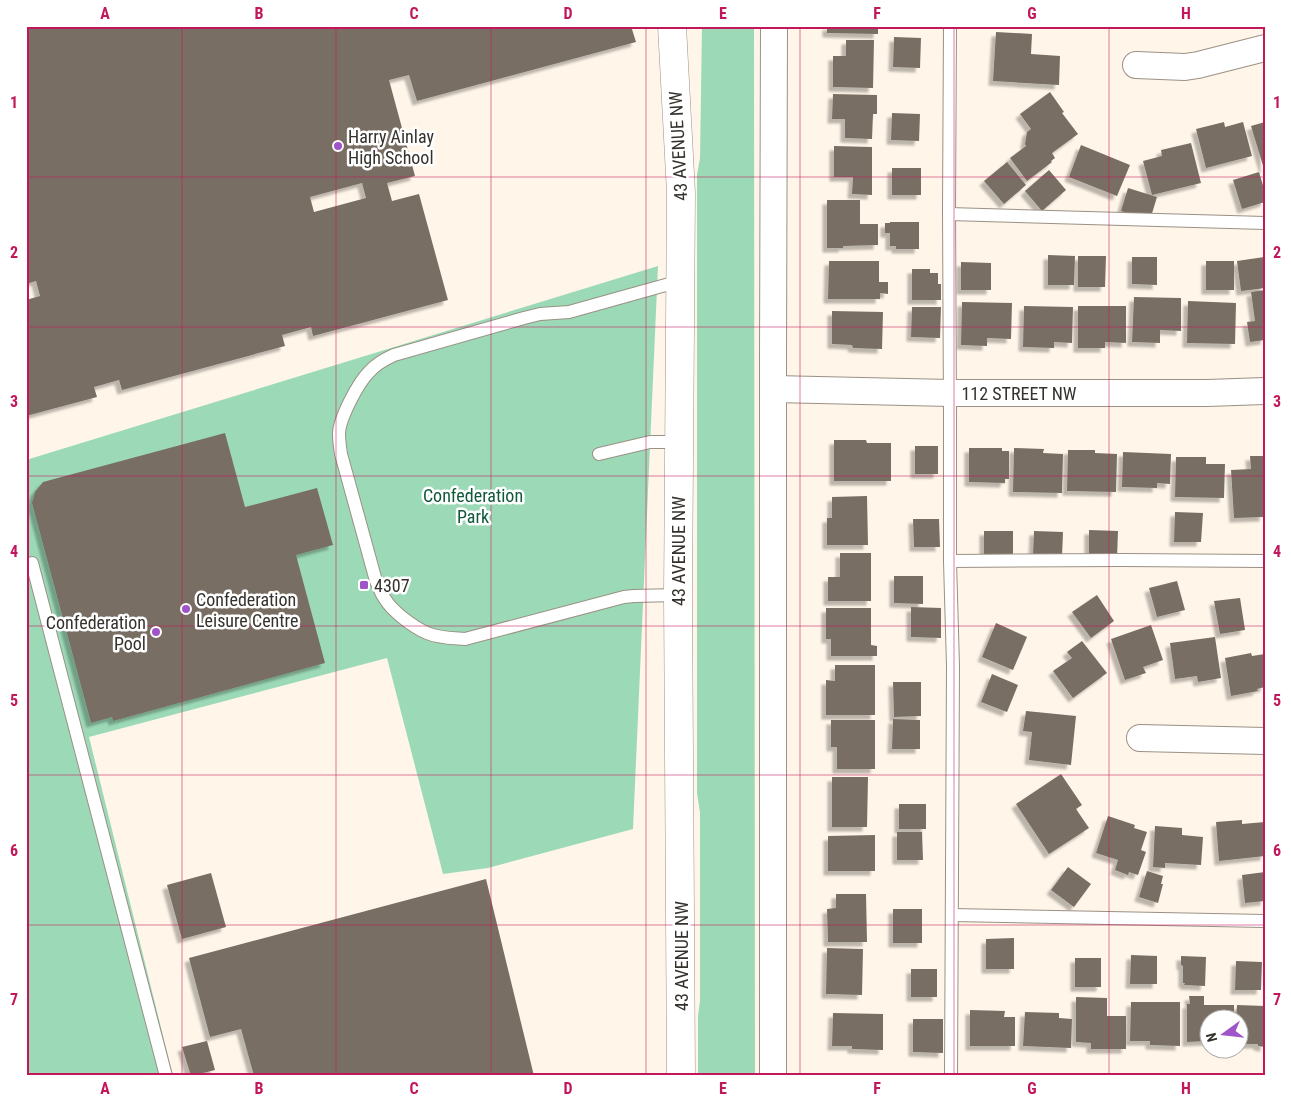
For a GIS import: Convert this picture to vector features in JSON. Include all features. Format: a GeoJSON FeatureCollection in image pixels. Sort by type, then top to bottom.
{"type":"FeatureCollection","features":[{"type":"Feature","properties":{"kind":"street","name":"43 AVENUE NW"},"geometry":{"type":"LineString","coordinates":[[672,26],[681,193],[678,595],[681,1076]]}},
{"type":"Feature","properties":{"kind":"street"},"geometry":{"type":"LineString","coordinates":[[773,1076],[774,26]]}},
{"type":"Feature","properties":{"kind":"street"},"geometry":{"type":"LineString","coordinates":[[1136,64],[1198,66],[1265,48]]}},
{"type":"Feature","properties":{"kind":"street","name":"112 STREET NW"},"geometry":{"type":"LineString","coordinates":[[774,389],[950,393],[1207,393],[1265,391]]}},
{"type":"Feature","properties":{"kind":"street"},"geometry":{"type":"LineString","coordinates":[[1140,738],[1265,741]]}},
{"type":"Feature","properties":{"kind":"lane"},"geometry":{"type":"LineString","coordinates":[[950,26],[950,561],[953,666],[951,1076]]}},
{"type":"Feature","properties":{"kind":"lane"},"geometry":{"type":"LineString","coordinates":[[949,214],[1265,223]]}},
{"type":"Feature","properties":{"kind":"lane"},"geometry":{"type":"LineString","coordinates":[[678,595],[624,597],[465,639],[427,633],[394,610],[385,599],[376,581],[341,454],[338,433],[354,394],[368,372],[381,361],[524,318],[540,314],[569,312],[680,281]]}},
{"type":"Feature","properties":{"kind":"lane"},"geometry":{"type":"LineString","coordinates":[[599,454],[650,442],[679,442]]}},
{"type":"Feature","properties":{"kind":"lane"},"geometry":{"type":"LineString","coordinates":[[950,561],[1265,561]]}},
{"type":"Feature","properties":{"kind":"lane"},"geometry":{"type":"LineString","coordinates":[[32,563],[166,1076]]}},
{"type":"Feature","properties":{"kind":"lane"},"geometry":{"type":"LineString","coordinates":[[952,915],[1265,921]]}},
{"type":"Feature","properties":{"kind":"green space"},"geometry":{"type":"Polygon","coordinates":[[[702,26],[754,26],[755,1076],[698,1076],[700,813],[697,793],[697,175],[700,158],[702,26]]]}},
{"type":"Feature","properties":{"kind":"green space","name":"Confederation Park"},"geometry":{"type":"Polygon","coordinates":[[[658,266],[633,829],[488,868],[443,874],[387,658],[89,737],[173,1076],[26,1076],[26,460],[658,266]]]}},
{"type":"Feature","properties":{"kind":"building","name":"Harry Ainlay High School"},"geometry":{"type":"Polygon","coordinates":[[[26,26],[631,26],[636,42],[417,101],[409,75],[389,80],[415,176],[387,183],[392,201],[419,194],[448,300],[313,336],[311,327],[282,335],[285,346],[122,390],[119,380],[94,387],[97,397],[26,416],[26,300],[40,296],[36,281],[26,284],[26,26]],[[362,183],[310,197],[314,212],[366,198],[362,183]]]}},
{"type":"Feature","properties":{"kind":"building"},"geometry":{"type":"Polygon","coordinates":[[[827,26],[878,26],[878,34],[827,33],[827,26]]]}},
{"type":"Feature","properties":{"kind":"building"},"geometry":{"type":"Polygon","coordinates":[[[996,32],[1032,34],[1031,54],[1060,56],[1059,85],[993,81],[996,32]]]}},
{"type":"Feature","properties":{"kind":"building"},"geometry":{"type":"Polygon","coordinates":[[[894,37],[921,38],[920,68],[893,67],[894,37]]]}},
{"type":"Feature","properties":{"kind":"building"},"geometry":{"type":"Polygon","coordinates":[[[846,40],[874,40],[873,88],[833,87],[833,56],[846,56],[846,40]]]}},
{"type":"Feature","properties":{"kind":"building"},"geometry":{"type":"Polygon","coordinates":[[[1050,92],[1064,112],[1062,113],[1078,134],[1052,153],[1055,158],[1052,162],[1027,181],[1010,158],[1026,146],[1027,132],[1031,129],[1020,114],[1050,92]]]}},
{"type":"Feature","properties":{"kind":"building"},"geometry":{"type":"Polygon","coordinates":[[[833,94],[877,95],[877,114],[873,114],[872,139],[845,138],[845,119],[832,119],[833,94]]]}},
{"type":"Feature","properties":{"kind":"building"},"geometry":{"type":"Polygon","coordinates":[[[892,113],[920,114],[919,141],[891,140],[892,113]]]}},
{"type":"Feature","properties":{"kind":"building"},"geometry":{"type":"Polygon","coordinates":[[[1224,122],[1225,127],[1243,122],[1252,156],[1206,168],[1196,129],[1224,122]]]}},
{"type":"Feature","properties":{"kind":"building"},"geometry":{"type":"Polygon","coordinates":[[[1265,122],[1265,168],[1264,169],[1251,126],[1265,122]]]}},
{"type":"Feature","properties":{"kind":"building"},"geometry":{"type":"Polygon","coordinates":[[[1191,143],[1201,183],[1152,195],[1143,161],[1162,156],[1161,150],[1191,143]]]}},
{"type":"Feature","properties":{"kind":"building"},"geometry":{"type":"Polygon","coordinates":[[[1081,145],[1130,165],[1117,196],[1069,177],[1081,145]]]}},
{"type":"Feature","properties":{"kind":"building"},"geometry":{"type":"Polygon","coordinates":[[[834,146],[872,147],[872,195],[852,194],[853,177],[834,177],[834,146]]]}},
{"type":"Feature","properties":{"kind":"building"},"geometry":{"type":"Polygon","coordinates":[[[1007,162],[1026,185],[1004,204],[984,181],[1007,162]]]}},
{"type":"Feature","properties":{"kind":"building"},"geometry":{"type":"Polygon","coordinates":[[[892,168],[921,168],[921,195],[892,195],[892,168]]]}},
{"type":"Feature","properties":{"kind":"building"},"geometry":{"type":"Polygon","coordinates":[[[1049,170],[1066,190],[1042,211],[1025,191],[1049,170]]]}},
{"type":"Feature","properties":{"kind":"building"},"geometry":{"type":"Polygon","coordinates":[[[1259,172],[1265,192],[1265,202],[1242,209],[1233,180],[1259,172]]]}},
{"type":"Feature","properties":{"kind":"building"},"geometry":{"type":"Polygon","coordinates":[[[1128,188],[1157,197],[1150,220],[1121,211],[1128,188]]]}},
{"type":"Feature","properties":{"kind":"building"},"geometry":{"type":"Polygon","coordinates":[[[827,200],[860,200],[860,224],[878,224],[878,245],[827,248],[827,200]]]}},
{"type":"Feature","properties":{"kind":"building"},"geometry":{"type":"Polygon","coordinates":[[[919,222],[919,249],[896,249],[896,246],[890,246],[890,233],[885,233],[885,223],[919,222]]]}},
{"type":"Feature","properties":{"kind":"building"},"geometry":{"type":"Polygon","coordinates":[[[1048,255],[1075,256],[1074,285],[1048,285],[1048,255]]]}},
{"type":"Feature","properties":{"kind":"building"},"geometry":{"type":"Polygon","coordinates":[[[1078,256],[1106,256],[1105,287],[1078,287],[1078,256]]]}},
{"type":"Feature","properties":{"kind":"building"},"geometry":{"type":"Polygon","coordinates":[[[1132,257],[1157,257],[1157,285],[1132,284],[1132,257]]]}},
{"type":"Feature","properties":{"kind":"building"},"geometry":{"type":"Polygon","coordinates":[[[1264,257],[1265,288],[1241,291],[1237,261],[1264,257]]]}},
{"type":"Feature","properties":{"kind":"building"},"geometry":{"type":"Polygon","coordinates":[[[829,261],[879,261],[879,282],[888,282],[888,294],[880,293],[880,299],[828,299],[829,261]]]}},
{"type":"Feature","properties":{"kind":"building"},"geometry":{"type":"Polygon","coordinates":[[[1206,261],[1234,261],[1234,290],[1206,290],[1206,261]]]}},
{"type":"Feature","properties":{"kind":"building"},"geometry":{"type":"Polygon","coordinates":[[[961,262],[991,263],[991,290],[961,290],[961,262]]]}},
{"type":"Feature","properties":{"kind":"building"},"geometry":{"type":"Polygon","coordinates":[[[912,269],[930,269],[930,273],[938,273],[938,284],[941,284],[941,300],[912,300],[912,269]]]}},
{"type":"Feature","properties":{"kind":"building"},"geometry":{"type":"Polygon","coordinates":[[[1265,290],[1265,340],[1250,342],[1247,322],[1255,321],[1251,292],[1265,290]]]}},
{"type":"Feature","properties":{"kind":"building"},"geometry":{"type":"Polygon","coordinates":[[[1134,297],[1181,298],[1181,331],[1160,330],[1160,343],[1132,342],[1134,297]]]}},
{"type":"Feature","properties":{"kind":"building"},"geometry":{"type":"Polygon","coordinates":[[[1188,301],[1236,303],[1235,344],[1187,343],[1188,301]]]}},
{"type":"Feature","properties":{"kind":"building"},"geometry":{"type":"Polygon","coordinates":[[[962,302],[1012,303],[1011,339],[987,338],[987,346],[961,345],[962,302]]]}},
{"type":"Feature","properties":{"kind":"building"},"geometry":{"type":"Polygon","coordinates":[[[1024,306],[1073,307],[1072,343],[1054,342],[1054,348],[1023,347],[1024,306]]]}},
{"type":"Feature","properties":{"kind":"building"},"geometry":{"type":"Polygon","coordinates":[[[1078,306],[1126,306],[1126,343],[1105,342],[1105,348],[1078,348],[1078,306]]]}},
{"type":"Feature","properties":{"kind":"building"},"geometry":{"type":"Polygon","coordinates":[[[912,307],[941,307],[940,338],[911,337],[912,307]]]}},
{"type":"Feature","properties":{"kind":"building"},"geometry":{"type":"Polygon","coordinates":[[[832,311],[883,312],[882,349],[853,348],[852,345],[832,344],[832,311]]]}},
{"type":"Feature","properties":{"kind":"building","name":"Confederation Leisure Centre"},"geometry":{"type":"Polygon","coordinates":[[[225,433],[245,507],[317,488],[333,545],[296,555],[325,663],[113,721],[112,717],[91,723],[32,503],[35,492],[43,482],[225,433]]]}},
{"type":"Feature","properties":{"kind":"building"},"geometry":{"type":"Polygon","coordinates":[[[834,440],[866,440],[867,443],[891,443],[891,481],[834,481],[834,440]]]}},
{"type":"Feature","properties":{"kind":"building"},"geometry":{"type":"Polygon","coordinates":[[[915,446],[938,446],[938,474],[915,474],[915,446]]]}},
{"type":"Feature","properties":{"kind":"building"},"geometry":{"type":"Polygon","coordinates":[[[969,448],[1002,448],[1002,451],[1009,451],[1009,479],[1005,479],[1005,483],[969,482],[969,448]]]}},
{"type":"Feature","properties":{"kind":"building"},"geometry":{"type":"Polygon","coordinates":[[[1014,448],[1044,449],[1043,453],[1063,454],[1062,493],[1013,492],[1014,448]]]}},
{"type":"Feature","properties":{"kind":"building"},"geometry":{"type":"Polygon","coordinates":[[[1068,450],[1095,450],[1095,453],[1117,454],[1116,492],[1067,491],[1068,450]]]}},
{"type":"Feature","properties":{"kind":"building"},"geometry":{"type":"Polygon","coordinates":[[[1123,452],[1171,454],[1170,484],[1157,483],[1157,488],[1122,487],[1123,452]]]}},
{"type":"Feature","properties":{"kind":"building"},"geometry":{"type":"Polygon","coordinates":[[[1250,456],[1265,456],[1264,517],[1234,518],[1231,470],[1251,469],[1250,456]]]}},
{"type":"Feature","properties":{"kind":"building"},"geometry":{"type":"Polygon","coordinates":[[[1176,457],[1206,457],[1206,464],[1225,464],[1224,498],[1175,497],[1176,457]]]}},
{"type":"Feature","properties":{"kind":"building"},"geometry":{"type":"Polygon","coordinates":[[[867,496],[868,545],[827,545],[827,518],[832,518],[832,497],[867,496]]]}},
{"type":"Feature","properties":{"kind":"building"},"geometry":{"type":"Polygon","coordinates":[[[1175,512],[1203,513],[1201,542],[1174,542],[1175,512]]]}},
{"type":"Feature","properties":{"kind":"building"},"geometry":{"type":"Polygon","coordinates":[[[913,519],[939,519],[940,547],[914,547],[913,519]]]}},
{"type":"Feature","properties":{"kind":"building"},"geometry":{"type":"Polygon","coordinates":[[[1089,530],[1118,531],[1117,558],[1089,557],[1089,530]]]}},
{"type":"Feature","properties":{"kind":"building"},"geometry":{"type":"Polygon","coordinates":[[[984,531],[1013,531],[1013,558],[984,558],[984,531]]]}},
{"type":"Feature","properties":{"kind":"building"},"geometry":{"type":"Polygon","coordinates":[[[1034,531],[1063,532],[1062,557],[1033,556],[1034,531]]]}},
{"type":"Feature","properties":{"kind":"building"},"geometry":{"type":"Polygon","coordinates":[[[840,553],[871,553],[871,601],[828,601],[828,577],[840,577],[840,553]]]}},
{"type":"Feature","properties":{"kind":"building"},"geometry":{"type":"Polygon","coordinates":[[[894,576],[923,576],[923,604],[894,603],[894,576]]]}},
{"type":"Feature","properties":{"kind":"building"},"geometry":{"type":"Polygon","coordinates":[[[1177,581],[1185,610],[1157,617],[1149,588],[1177,581]]]}},
{"type":"Feature","properties":{"kind":"building"},"geometry":{"type":"Polygon","coordinates":[[[1097,595],[1114,621],[1091,638],[1072,612],[1097,595]]]}},
{"type":"Feature","properties":{"kind":"building"},"geometry":{"type":"Polygon","coordinates":[[[1240,598],[1245,630],[1220,634],[1214,601],[1240,598]]]}},
{"type":"Feature","properties":{"kind":"building"},"geometry":{"type":"Polygon","coordinates":[[[911,607],[941,608],[941,638],[911,637],[911,607]]]}},
{"type":"Feature","properties":{"kind":"building"},"geometry":{"type":"Polygon","coordinates":[[[826,608],[871,608],[871,645],[877,646],[877,656],[831,656],[831,639],[826,639],[826,608]]]}},
{"type":"Feature","properties":{"kind":"building"},"geometry":{"type":"Polygon","coordinates":[[[996,623],[1027,637],[1013,670],[982,657],[996,623]]]}},
{"type":"Feature","properties":{"kind":"building"},"geometry":{"type":"Polygon","coordinates":[[[1151,625],[1163,660],[1143,667],[1146,673],[1125,680],[1111,639],[1151,625]]]}},
{"type":"Feature","properties":{"kind":"building"},"geometry":{"type":"Polygon","coordinates":[[[1215,637],[1221,678],[1198,682],[1197,676],[1175,679],[1170,643],[1215,637]]]}},
{"type":"Feature","properties":{"kind":"building"},"geometry":{"type":"Polygon","coordinates":[[[1082,641],[1107,673],[1073,698],[1053,671],[1072,658],[1067,652],[1082,641]]]}},
{"type":"Feature","properties":{"kind":"building"},"geometry":{"type":"Polygon","coordinates":[[[1251,653],[1252,656],[1265,654],[1265,687],[1257,689],[1258,691],[1231,696],[1225,658],[1251,653]]]}},
{"type":"Feature","properties":{"kind":"building"},"geometry":{"type":"Polygon","coordinates":[[[835,665],[875,665],[875,715],[826,715],[826,680],[835,681],[835,665]]]}},
{"type":"Feature","properties":{"kind":"building"},"geometry":{"type":"Polygon","coordinates":[[[992,674],[1018,685],[1007,712],[981,702],[992,674]]]}},
{"type":"Feature","properties":{"kind":"building"},"geometry":{"type":"Polygon","coordinates":[[[893,682],[921,682],[921,716],[894,717],[893,682]]]}},
{"type":"Feature","properties":{"kind":"building"},"geometry":{"type":"Polygon","coordinates":[[[1026,711],[1076,716],[1071,765],[1029,760],[1032,732],[1023,731],[1026,711]]]}},
{"type":"Feature","properties":{"kind":"building"},"geometry":{"type":"Polygon","coordinates":[[[893,719],[920,720],[920,749],[892,749],[893,719]]]}},
{"type":"Feature","properties":{"kind":"building"},"geometry":{"type":"Polygon","coordinates":[[[831,720],[875,720],[875,769],[837,769],[837,747],[831,747],[831,720]]]}},
{"type":"Feature","properties":{"kind":"building"},"geometry":{"type":"Polygon","coordinates":[[[1061,774],[1082,805],[1076,809],[1089,828],[1049,854],[1016,804],[1061,774]]]}},
{"type":"Feature","properties":{"kind":"building"},"geometry":{"type":"Polygon","coordinates":[[[832,777],[868,777],[867,827],[832,827],[832,777]]]}},
{"type":"Feature","properties":{"kind":"building"},"geometry":{"type":"Polygon","coordinates":[[[899,804],[926,804],[926,829],[899,829],[899,804]]]}},
{"type":"Feature","properties":{"kind":"building"},"geometry":{"type":"Polygon","coordinates":[[[1108,816],[1135,825],[1134,828],[1147,832],[1141,850],[1146,852],[1138,875],[1129,872],[1128,875],[1115,870],[1118,860],[1096,853],[1108,816]]]}},
{"type":"Feature","properties":{"kind":"building"},"geometry":{"type":"Polygon","coordinates":[[[1242,820],[1242,824],[1265,822],[1265,856],[1219,861],[1216,822],[1242,820]]]}},
{"type":"Feature","properties":{"kind":"building"},"geometry":{"type":"Polygon","coordinates":[[[1155,826],[1182,828],[1182,835],[1203,837],[1201,865],[1165,863],[1165,868],[1153,867],[1155,826]]]}},
{"type":"Feature","properties":{"kind":"building"},"geometry":{"type":"Polygon","coordinates":[[[897,832],[922,832],[923,860],[897,860],[897,832]]]}},
{"type":"Feature","properties":{"kind":"building"},"geometry":{"type":"Polygon","coordinates":[[[875,835],[875,871],[828,871],[828,836],[875,835]]]}},
{"type":"Feature","properties":{"kind":"building"},"geometry":{"type":"Polygon","coordinates":[[[1068,867],[1091,884],[1074,907],[1051,890],[1068,867]]]}},
{"type":"Feature","properties":{"kind":"building"},"geometry":{"type":"Polygon","coordinates":[[[1147,871],[1163,876],[1158,903],[1139,897],[1147,871]]]}},
{"type":"Feature","properties":{"kind":"building"},"geometry":{"type":"Polygon","coordinates":[[[1265,872],[1265,901],[1245,903],[1242,875],[1265,872]]]}},
{"type":"Feature","properties":{"kind":"building"},"geometry":{"type":"Polygon","coordinates":[[[211,873],[226,927],[182,939],[167,885],[211,873]]]}},
{"type":"Feature","properties":{"kind":"building"},"geometry":{"type":"Polygon","coordinates":[[[486,879],[534,1076],[254,1076],[241,1029],[210,1037],[189,958],[486,879]]]}},
{"type":"Feature","properties":{"kind":"building"},"geometry":{"type":"Polygon","coordinates":[[[836,894],[866,894],[867,942],[828,942],[827,909],[836,908],[836,894]]]}},
{"type":"Feature","properties":{"kind":"building"},"geometry":{"type":"Polygon","coordinates":[[[893,909],[922,909],[922,943],[893,943],[893,909]]]}},
{"type":"Feature","properties":{"kind":"building"},"geometry":{"type":"Polygon","coordinates":[[[1014,938],[1014,969],[986,969],[986,939],[1014,938]]]}},
{"type":"Feature","properties":{"kind":"building"},"geometry":{"type":"Polygon","coordinates":[[[827,948],[863,949],[862,995],[826,994],[827,948]]]}},
{"type":"Feature","properties":{"kind":"building"},"geometry":{"type":"Polygon","coordinates":[[[1131,955],[1157,956],[1157,984],[1130,984],[1131,955]]]}},
{"type":"Feature","properties":{"kind":"building"},"geometry":{"type":"Polygon","coordinates":[[[1181,956],[1206,957],[1205,986],[1184,985],[1181,956]]]}},
{"type":"Feature","properties":{"kind":"building"},"geometry":{"type":"Polygon","coordinates":[[[1075,958],[1101,958],[1101,987],[1075,987],[1075,958]]]}},
{"type":"Feature","properties":{"kind":"building"},"geometry":{"type":"Polygon","coordinates":[[[1236,961],[1262,962],[1261,990],[1235,990],[1236,961]]]}},
{"type":"Feature","properties":{"kind":"building"},"geometry":{"type":"Polygon","coordinates":[[[911,969],[937,969],[937,997],[911,997],[911,969]]]}},
{"type":"Feature","properties":{"kind":"building"},"geometry":{"type":"Polygon","coordinates":[[[1189,996],[1204,996],[1204,1005],[1234,1005],[1234,1010],[1198,1010],[1198,1041],[1187,1042],[1187,1004],[1190,1004],[1189,996]]]}},
{"type":"Feature","properties":{"kind":"building"},"geometry":{"type":"Polygon","coordinates":[[[1076,997],[1107,998],[1107,1016],[1126,1016],[1126,1049],[1091,1049],[1091,1043],[1076,1042],[1076,997]]]}},
{"type":"Feature","properties":{"kind":"building"},"geometry":{"type":"Polygon","coordinates":[[[1131,1002],[1180,1002],[1180,1046],[1150,1045],[1150,1041],[1130,1041],[1131,1002]]]}},
{"type":"Feature","properties":{"kind":"building"},"geometry":{"type":"Polygon","coordinates":[[[1237,1005],[1265,1006],[1265,1047],[1258,1046],[1258,1044],[1248,1044],[1248,1010],[1237,1010],[1237,1005]]]}},
{"type":"Feature","properties":{"kind":"building"},"geometry":{"type":"Polygon","coordinates":[[[970,1010],[1005,1011],[1004,1017],[1015,1017],[1015,1046],[970,1046],[970,1010]]]}},
{"type":"Feature","properties":{"kind":"building"},"geometry":{"type":"Polygon","coordinates":[[[1025,1012],[1059,1013],[1059,1018],[1072,1019],[1071,1048],[1023,1046],[1025,1012]]]}},
{"type":"Feature","properties":{"kind":"building"},"geometry":{"type":"Polygon","coordinates":[[[833,1013],[883,1014],[883,1050],[852,1049],[852,1046],[832,1046],[833,1013]]]}},
{"type":"Feature","properties":{"kind":"building"},"geometry":{"type":"Polygon","coordinates":[[[913,1019],[943,1019],[943,1053],[913,1052],[913,1019]]]}},
{"type":"Feature","properties":{"kind":"building"},"geometry":{"type":"Polygon","coordinates":[[[207,1041],[215,1070],[191,1076],[182,1047],[207,1041]]]}},
{"type":"Feature","properties":{"kind":"place","name":"Harry Ainlay High School"},"geometry":{"type":"Point","coordinates":[338,146]}},
{"type":"Feature","properties":{"kind":"place","name":"4307"},"geometry":{"type":"Point","coordinates":[364,585]}},
{"type":"Feature","properties":{"kind":"place","name":"Confederation Leisure Centre"},"geometry":{"type":"Point","coordinates":[186,609]}},
{"type":"Feature","properties":{"kind":"place","name":"Confederation Pool"},"geometry":{"type":"Point","coordinates":[156,632]}}]}
